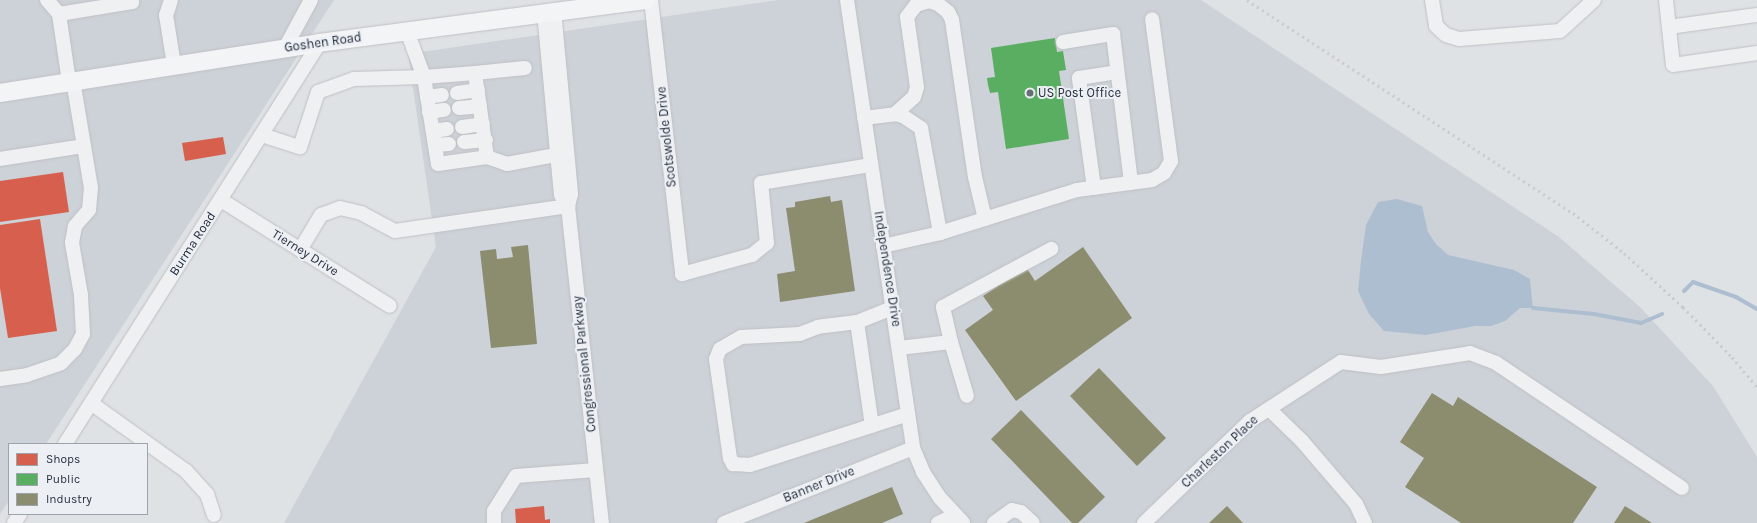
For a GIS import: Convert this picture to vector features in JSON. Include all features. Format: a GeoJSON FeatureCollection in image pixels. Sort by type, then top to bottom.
{"type":"FeatureCollection","features":[{"type":"Feature","properties":{"kind":"main road","name":"Goshen Road"},"geometry":{"type":"LineString","coordinates":[[0,93],[319,43],[549,11],[646,0]]}},
{"type":"Feature","properties":{"kind":"street"},"geometry":{"type":"LineString","coordinates":[[0,379],[27,375],[61,363],[75,349],[83,334],[81,295],[72,243],[75,226],[89,210],[91,199],[84,146],[59,14],[47,0]]}},
{"type":"Feature","properties":{"kind":"street"},"geometry":{"type":"LineString","coordinates":[[59,14],[132,2],[131,0]]}},
{"type":"Feature","properties":{"kind":"street"},"geometry":{"type":"LineString","coordinates":[[171,0],[166,15],[174,65]]}},
{"type":"Feature","properties":{"kind":"street"},"geometry":{"type":"LineString","coordinates":[[285,48],[311,0]]}},
{"type":"Feature","properties":{"kind":"street","name":"Scotswolde Drive"},"geometry":{"type":"LineString","coordinates":[[652,0],[682,274],[752,255],[767,243],[761,183],[871,165]]}},
{"type":"Feature","properties":{"kind":"street","name":"Independence Drive"},"geometry":{"type":"LineString","coordinates":[[847,0],[913,448],[922,472],[959,519]]}},
{"type":"Feature","properties":{"kind":"street"},"geometry":{"type":"LineString","coordinates":[[1432,0],[1436,26],[1446,35],[1459,39],[1560,32],[1594,0]]}},
{"type":"Feature","properties":{"kind":"street"},"geometry":{"type":"LineString","coordinates":[[1666,0],[1673,66],[1757,53]]}},
{"type":"Feature","properties":{"kind":"street"},"geometry":{"type":"LineString","coordinates":[[895,114],[914,97],[916,87],[907,17],[916,5],[928,1],[948,12],[952,20],[975,177],[984,219]]}},
{"type":"Feature","properties":{"kind":"street","name":"Congressional Parkway"},"geometry":{"type":"LineString","coordinates":[[549,11],[561,154],[571,194],[568,206],[602,523]]}},
{"type":"Feature","properties":{"kind":"street"},"geometry":{"type":"LineString","coordinates":[[1669,27],[1757,15]]}},
{"type":"Feature","properties":{"kind":"street"},"geometry":{"type":"LineString","coordinates":[[883,246],[940,234],[1077,190],[1152,180],[1164,173],[1172,161],[1152,19]]}},
{"type":"Feature","properties":{"kind":"street"},"geometry":{"type":"LineString","coordinates":[[406,31],[424,77],[438,164],[488,157],[506,164],[561,154]]}},
{"type":"Feature","properties":{"kind":"street"},"geometry":{"type":"LineString","coordinates":[[1063,42],[1113,34],[1131,183]]}},
{"type":"Feature","properties":{"kind":"street","name":"Burma Road"},"geometry":{"type":"LineString","coordinates":[[66,443],[221,200],[319,43]]}},
{"type":"Feature","properties":{"kind":"street"},"geometry":{"type":"LineString","coordinates":[[262,135],[300,147],[318,92],[354,79],[424,77],[525,68]]}},
{"type":"Feature","properties":{"kind":"street"},"geometry":{"type":"LineString","coordinates":[[1094,188],[1079,78],[1117,72]]}},
{"type":"Feature","properties":{"kind":"street"},"geometry":{"type":"LineString","coordinates":[[475,73],[488,157]]}},
{"type":"Feature","properties":{"kind":"street"},"geometry":{"type":"LineString","coordinates":[[457,93],[478,90]]}},
{"type":"Feature","properties":{"kind":"street"},"geometry":{"type":"LineString","coordinates":[[427,97],[442,95]]}},
{"type":"Feature","properties":{"kind":"street"},"geometry":{"type":"LineString","coordinates":[[459,108],[480,106]]}},
{"type":"Feature","properties":{"kind":"street"},"geometry":{"type":"LineString","coordinates":[[429,112],[444,110]]}},
{"type":"Feature","properties":{"kind":"street"},"geometry":{"type":"LineString","coordinates":[[864,118],[895,114],[904,116],[921,128],[940,234]]}},
{"type":"Feature","properties":{"kind":"street"},"geometry":{"type":"LineString","coordinates":[[462,127],[483,124]]}},
{"type":"Feature","properties":{"kind":"street"},"geometry":{"type":"LineString","coordinates":[[434,138],[447,129]]}},
{"type":"Feature","properties":{"kind":"street"},"geometry":{"type":"LineString","coordinates":[[434,138],[449,144]]}},
{"type":"Feature","properties":{"kind":"street"},"geometry":{"type":"LineString","coordinates":[[464,142],[486,140]]}},
{"type":"Feature","properties":{"kind":"street"},"geometry":{"type":"LineString","coordinates":[[0,159],[84,146]]}},
{"type":"Feature","properties":{"kind":"street","name":"Tierney Drive"},"geometry":{"type":"LineString","coordinates":[[221,200],[390,306]]}},
{"type":"Feature","properties":{"kind":"street"},"geometry":{"type":"LineString","coordinates":[[300,250],[322,216],[340,208],[361,213],[395,231],[568,206]]}},
{"type":"Feature","properties":{"kind":"street"},"geometry":{"type":"LineString","coordinates":[[967,396],[942,307],[1051,250]]}},
{"type":"Feature","properties":{"kind":"street"},"geometry":{"type":"LineString","coordinates":[[892,308],[857,322],[818,327],[800,334],[741,337],[720,349],[716,359],[730,458],[734,464],[750,465],[908,414]]}},
{"type":"Feature","properties":{"kind":"street"},"geometry":{"type":"LineString","coordinates":[[857,322],[872,426]]}},
{"type":"Feature","properties":{"kind":"street"},"geometry":{"type":"LineString","coordinates":[[899,348],[951,342]]}},
{"type":"Feature","properties":{"kind":"street","name":"Charleston Place"},"geometry":{"type":"LineString","coordinates":[[1144,523],[1250,420],[1342,362],[1382,367],[1470,353],[1496,363],[1682,488]]}},
{"type":"Feature","properties":{"kind":"street"},"geometry":{"type":"LineString","coordinates":[[91,403],[147,443]]}},
{"type":"Feature","properties":{"kind":"street"},"geometry":{"type":"LineString","coordinates":[[1269,409],[1302,441],[1356,504],[1365,523]]}},
{"type":"Feature","properties":{"kind":"street"},"geometry":{"type":"LineString","coordinates":[[148,444],[186,471],[207,494],[214,515]]}},
{"type":"Feature","properties":{"kind":"street","name":"Banner Drive"},"geometry":{"type":"LineString","coordinates":[[724,523],[913,448]]}},
{"type":"Feature","properties":{"kind":"street"},"geometry":{"type":"LineString","coordinates":[[494,523],[494,511],[516,476],[596,470]]}},
{"type":"Feature","properties":{"kind":"street"},"geometry":{"type":"LineString","coordinates":[[994,523],[1012,510],[1021,512],[1033,523]]}},
{"type":"Feature","properties":{"kind":"street"},"geometry":{"type":"LineString","coordinates":[[938,523],[959,519]]}},
{"type":"Feature","properties":{"kind":"shaded area"},"geometry":{"type":"Polygon","coordinates":[[[0,0],[334,0],[47,443],[8,443],[8,502],[0,514],[0,0]]]}},
{"type":"Feature","properties":{"kind":"shaded area"},"geometry":{"type":"Polygon","coordinates":[[[778,0],[1201,0],[1559,237],[1640,307],[1713,386],[1757,457],[1757,523],[284,523],[436,247],[408,54],[778,0]]]}},
{"type":"Feature","properties":{"kind":"water"},"geometry":{"type":"Polygon","coordinates":[[[1397,199],[1422,206],[1428,232],[1436,244],[1448,255],[1514,270],[1530,279],[1533,308],[1520,308],[1505,321],[1491,326],[1475,326],[1426,335],[1384,331],[1369,314],[1358,291],[1366,225],[1378,202],[1397,199]]]}},
{"type":"Feature","properties":{"kind":"building: Shops"},"geometry":{"type":"Polygon","coordinates":[[[223,137],[226,154],[185,161],[182,143],[223,137]]]}},
{"type":"Feature","properties":{"kind":"building: Shops"},"geometry":{"type":"Polygon","coordinates":[[[63,172],[69,212],[0,222],[0,181],[63,172]]]}},
{"type":"Feature","properties":{"kind":"building: Shops"},"geometry":{"type":"Polygon","coordinates":[[[40,219],[57,331],[8,338],[0,288],[0,225],[40,219]]]}},
{"type":"Feature","properties":{"kind":"building: Shops"},"geometry":{"type":"Polygon","coordinates":[[[544,506],[545,520],[550,519],[550,523],[516,523],[515,509],[544,506]]]}},
{"type":"Feature","properties":{"kind":"building: Public","name":"US Post Office"},"geometry":{"type":"Polygon","coordinates":[[[1055,38],[1057,52],[1063,51],[1066,70],[1059,71],[1069,139],[1006,149],[998,92],[990,93],[988,85],[987,78],[995,77],[991,48],[1055,38]]]}},
{"type":"Feature","properties":{"kind":"building: Industry"},"geometry":{"type":"Polygon","coordinates":[[[830,196],[831,202],[842,200],[855,291],[780,302],[777,274],[795,271],[786,208],[795,207],[795,202],[830,196]]]}},
{"type":"Feature","properties":{"kind":"building: Industry"},"geometry":{"type":"Polygon","coordinates":[[[528,245],[537,344],[491,348],[480,251],[496,249],[497,259],[513,257],[511,247],[528,245]]]}},
{"type":"Feature","properties":{"kind":"building: Industry"},"geometry":{"type":"Polygon","coordinates":[[[1083,247],[1132,318],[1016,401],[965,330],[993,310],[983,296],[1026,267],[1035,281],[1083,247]]]}},
{"type":"Feature","properties":{"kind":"building: Industry"},"geometry":{"type":"Polygon","coordinates":[[[1099,368],[1166,438],[1137,466],[1070,396],[1099,368]]]}},
{"type":"Feature","properties":{"kind":"building: Industry"},"geometry":{"type":"Polygon","coordinates":[[[1432,393],[1453,406],[1458,397],[1597,487],[1573,523],[1461,523],[1405,487],[1424,458],[1400,442],[1432,393]]]}},
{"type":"Feature","properties":{"kind":"building: Industry"},"geometry":{"type":"Polygon","coordinates":[[[1021,410],[1105,497],[1078,523],[1072,523],[991,439],[1021,410]]]}},
{"type":"Feature","properties":{"kind":"building: Industry"},"geometry":{"type":"Polygon","coordinates":[[[892,487],[903,514],[882,523],[804,523],[892,487]]]}},
{"type":"Feature","properties":{"kind":"building: Industry"},"geometry":{"type":"Polygon","coordinates":[[[1227,506],[1243,523],[1209,523],[1227,506]]]}},
{"type":"Feature","properties":{"kind":"building: Industry"},"geometry":{"type":"Polygon","coordinates":[[[1625,506],[1652,523],[1614,523],[1625,506]]]}},
{"type":"Feature","properties":{"kind":"waterway"},"geometry":{"type":"LineString","coordinates":[[1684,291],[1693,282],[1736,297],[1757,309]]}},
{"type":"Feature","properties":{"kind":"waterway"},"geometry":{"type":"LineString","coordinates":[[1533,308],[1594,314],[1641,323],[1662,314]]}},
{"type":"Feature","properties":{"kind":"railway"},"geometry":{"type":"LineString","coordinates":[[1247,0],[1573,213],[1624,253],[1683,307],[1732,357],[1757,387]]}},
{"type":"Feature","properties":{"kind":"place","name":"US Post Office"},"geometry":{"type":"Point","coordinates":[1030,93]}}]}
